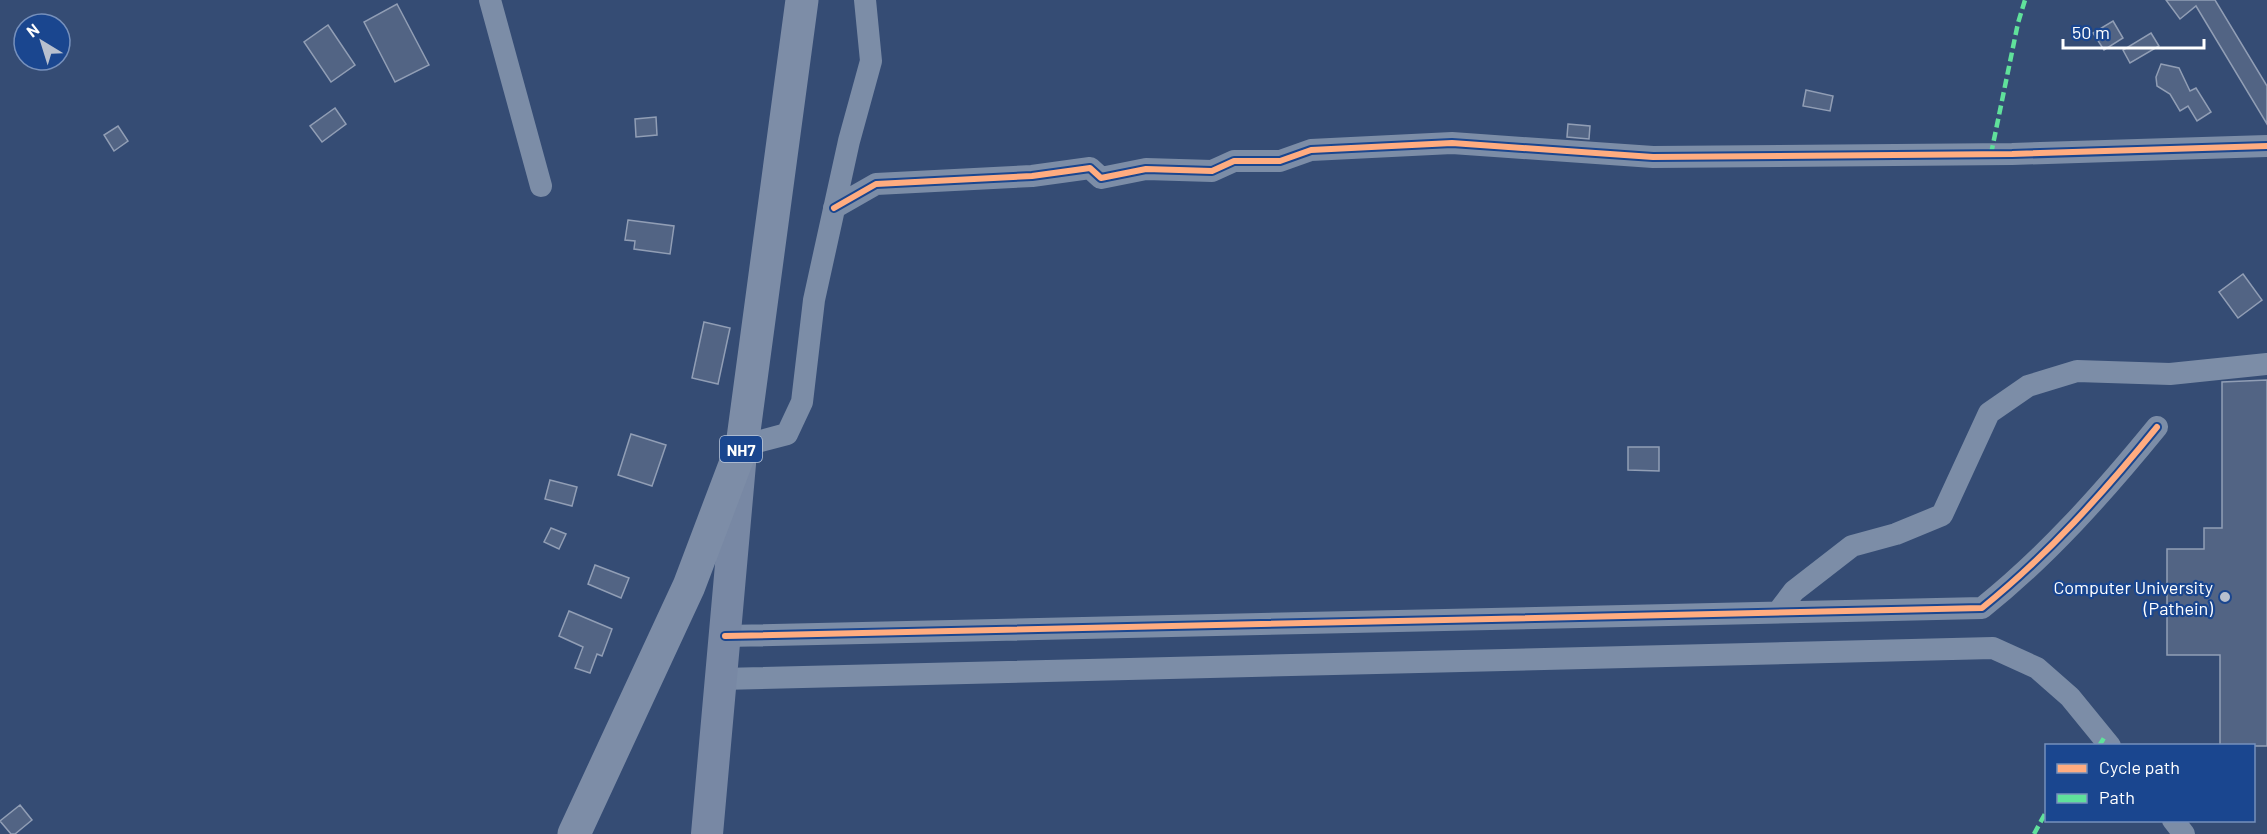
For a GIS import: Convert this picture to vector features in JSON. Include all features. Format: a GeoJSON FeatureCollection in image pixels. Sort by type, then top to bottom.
{"type":"FeatureCollection","features":[{"type":"Feature","properties":{"kind":"highway","name":"NH7"},"geometry":{"type":"LineString","coordinates":[[574,834],[689,586],[742,446],[802,0]]}},
{"type":"Feature","properties":{"kind":"main road"},"geometry":{"type":"LineString","coordinates":[[707,834],[742,446]]}},
{"type":"Feature","properties":{"kind":"street"},"geometry":{"type":"LineString","coordinates":[[490,0],[541,186]]}},
{"type":"Feature","properties":{"kind":"street"},"geometry":{"type":"LineString","coordinates":[[742,446],[787,434],[802,402],[814,300],[849,141],[871,61],[865,0]]}},
{"type":"Feature","properties":{"kind":"street"},"geometry":{"type":"LineString","coordinates":[[834,208],[876,184],[948,178],[1023,177],[1090,168],[1101,177],[1146,169],[1212,171],[1234,161],[1280,161],[1311,150],[1452,143],[1653,157],[2012,154],[2267,146]]}},
{"type":"Feature","properties":{"kind":"street"},"geometry":{"type":"LineString","coordinates":[[1778,612],[1794,591],[1852,546],[1896,534],[1942,515],[1989,413],[2028,386],[2077,371],[2170,374],[2267,364]]}},
{"type":"Feature","properties":{"kind":"street"},"geometry":{"type":"LineString","coordinates":[[724,636],[1982,608],[2018,579],[2098,495],[2157,427]]}},
{"type":"Feature","properties":{"kind":"street"},"geometry":{"type":"LineString","coordinates":[[721,679],[1993,648],[2037,669],[2070,697],[2108,744]]}},
{"type":"Feature","properties":{"kind":"street"},"geometry":{"type":"LineString","coordinates":[[2175,822],[2184,834]]}},
{"type":"Feature","properties":{"kind":"building"},"geometry":{"type":"Polygon","coordinates":[[[2166,0],[2215,0],[2267,86],[2267,124],[2196,6],[2180,19],[2166,0]]]}},
{"type":"Feature","properties":{"kind":"building"},"geometry":{"type":"Polygon","coordinates":[[[397,4],[429,65],[395,82],[364,22],[397,4]]]}},
{"type":"Feature","properties":{"kind":"building"},"geometry":{"type":"Polygon","coordinates":[[[2113,21],[2123,38],[2104,50],[2093,33],[2113,21]]]}},
{"type":"Feature","properties":{"kind":"building"},"geometry":{"type":"Polygon","coordinates":[[[328,25],[355,65],[331,82],[304,42],[328,25]]]}},
{"type":"Feature","properties":{"kind":"building"},"geometry":{"type":"Polygon","coordinates":[[[2151,33],[2159,46],[2130,63],[2123,50],[2151,33]]]}},
{"type":"Feature","properties":{"kind":"building"},"geometry":{"type":"Polygon","coordinates":[[[2161,64],[2179,68],[2190,91],[2196,88],[2211,112],[2197,121],[2188,106],[2180,111],[2170,94],[2157,86],[2156,77],[2161,64]]]}},
{"type":"Feature","properties":{"kind":"building"},"geometry":{"type":"Polygon","coordinates":[[[1806,90],[1833,96],[1830,111],[1803,106],[1806,90]]]}},
{"type":"Feature","properties":{"kind":"building"},"geometry":{"type":"Polygon","coordinates":[[[335,108],[346,124],[322,142],[310,126],[335,108]]]}},
{"type":"Feature","properties":{"kind":"building"},"geometry":{"type":"Polygon","coordinates":[[[656,117],[657,135],[636,137],[635,119],[656,117]]]}},
{"type":"Feature","properties":{"kind":"building"},"geometry":{"type":"Polygon","coordinates":[[[1568,124],[1590,126],[1589,139],[1567,137],[1568,124]]]}},
{"type":"Feature","properties":{"kind":"building"},"geometry":{"type":"Polygon","coordinates":[[[118,126],[128,141],[114,151],[104,135],[118,126]]]}},
{"type":"Feature","properties":{"kind":"building"},"geometry":{"type":"Polygon","coordinates":[[[628,220],[674,226],[670,254],[634,249],[635,241],[625,240],[628,220]]]}},
{"type":"Feature","properties":{"kind":"building"},"geometry":{"type":"Polygon","coordinates":[[[2243,274],[2262,300],[2238,318],[2219,292],[2243,274]]]}},
{"type":"Feature","properties":{"kind":"building"},"geometry":{"type":"Polygon","coordinates":[[[704,322],[730,328],[718,384],[692,378],[704,322]]]}},
{"type":"Feature","properties":{"kind":"building"},"geometry":{"type":"Polygon","coordinates":[[[2267,380],[2267,746],[2220,744],[2220,655],[2167,655],[2167,549],[2204,549],[2204,528],[2222,528],[2222,382],[2267,380]]]}},
{"type":"Feature","properties":{"kind":"building"},"geometry":{"type":"Polygon","coordinates":[[[631,434],[666,445],[652,486],[618,475],[631,434]]]}},
{"type":"Feature","properties":{"kind":"building"},"geometry":{"type":"Polygon","coordinates":[[[1628,447],[1659,447],[1659,471],[1628,470],[1628,447]]]}},
{"type":"Feature","properties":{"kind":"building"},"geometry":{"type":"Polygon","coordinates":[[[550,480],[577,487],[572,506],[545,499],[550,480]]]}},
{"type":"Feature","properties":{"kind":"building"},"geometry":{"type":"Polygon","coordinates":[[[551,528],[566,534],[559,549],[544,542],[551,528]]]}},
{"type":"Feature","properties":{"kind":"building"},"geometry":{"type":"Polygon","coordinates":[[[595,565],[629,578],[621,598],[588,584],[595,565]]]}},
{"type":"Feature","properties":{"kind":"building"},"geometry":{"type":"Polygon","coordinates":[[[569,611],[612,629],[602,656],[597,654],[590,673],[575,668],[583,647],[559,636],[569,611]]]}},
{"type":"Feature","properties":{"kind":"building"},"geometry":{"type":"Polygon","coordinates":[[[20,805],[32,820],[15,834],[11,834],[0,821],[20,805]]]}},
{"type":"Feature","properties":{"kind":"marked path"},"geometry":{"type":"LineString","coordinates":[[1991,154],[2018,23],[2025,0]]}},
{"type":"Feature","properties":{"kind":"marked path"},"geometry":{"type":"LineString","coordinates":[[2100,744],[2104,738]]}},
{"type":"Feature","properties":{"kind":"marked path"},"geometry":{"type":"LineString","coordinates":[[2034,834],[2045,814]]}},
{"type":"Feature","properties":{"kind":"cycle path"},"geometry":{"type":"LineString","coordinates":[[834,208],[876,184],[1032,176],[1090,168],[1101,178],[1146,169],[1212,171],[1234,161],[1280,161],[1311,150],[1452,143],[1653,157],[2012,154],[2267,146]]}},
{"type":"Feature","properties":{"kind":"cycle path"},"geometry":{"type":"LineString","coordinates":[[725,636],[1982,608],[2052,545],[2157,427]]}},
{"type":"Feature","properties":{"kind":"place","name":"Computer University (Pathein)"},"geometry":{"type":"Point","coordinates":[2225,597]}}]}
